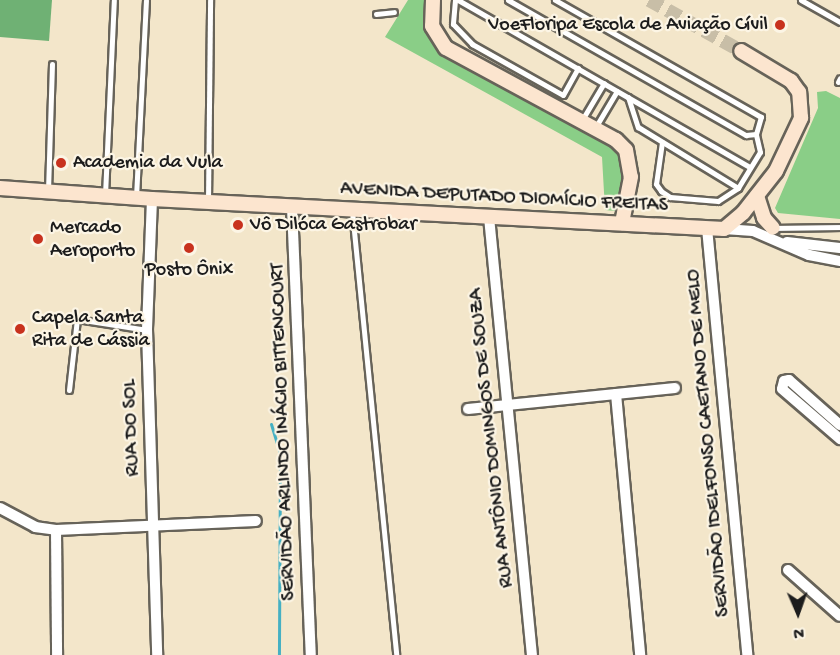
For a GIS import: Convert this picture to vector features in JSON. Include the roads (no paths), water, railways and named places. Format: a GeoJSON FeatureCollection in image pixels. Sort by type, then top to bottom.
{"type":"FeatureCollection","features":[{"type":"Feature","properties":{"kind":"street"},"geometry":{"type":"LineString","coordinates":[[433,0],[432,26],[446,48],[616,140],[631,162],[622,223]]}},
{"type":"Feature","properties":{"kind":"street"},"geometry":{"type":"LineString","coordinates":[[724,229],[757,196],[791,142],[802,105],[791,81],[741,51]]}},
{"type":"Feature","properties":{"kind":"street","name":"AVENIDA DEPUTADO DIOMÍCIO FREITAS"},"geometry":{"type":"LineString","coordinates":[[0,188],[152,200],[724,229]]}},
{"type":"Feature","properties":{"kind":"street","name":"AVENIDA DEPUTADO DIOMÍCIO FREITAS"},"geometry":{"type":"LineString","coordinates":[[0,195],[48,193]]}},
{"type":"Feature","properties":{"kind":"street"},"geometry":{"type":"LineString","coordinates":[[757,196],[764,218],[774,234],[809,255],[840,261]]}},
{"type":"Feature","properties":{"kind":"street","name":"RUA DO SOL"},"geometry":{"type":"LineString","coordinates":[[152,200],[147,330],[157,655]]}},
{"type":"Feature","properties":{"kind":"street","name":"SERVIDÃO ARLINDO INÁCIO BITTENCOURT"},"geometry":{"type":"LineString","coordinates":[[292,207],[311,655]]}},
{"type":"Feature","properties":{"kind":"street","name":"RUA ANTÔNIO DOMINGOS DE SOUZA"},"geometry":{"type":"LineString","coordinates":[[489,217],[531,655]]}},
{"type":"Feature","properties":{"kind":"street","name":"SERVIDÃO IDELFONSO CAETANO DE MELO"},"geometry":{"type":"LineString","coordinates":[[707,228],[747,655]]}},
{"type":"Feature","properties":{"kind":"street"},"geometry":{"type":"LineString","coordinates":[[724,229],[774,234],[840,248]]}},
{"type":"Feature","properties":{"kind":"street"},"geometry":{"type":"LineString","coordinates":[[840,425],[789,380],[784,381],[782,389],[840,440]]}},
{"type":"Feature","properties":{"kind":"street"},"geometry":{"type":"LineString","coordinates":[[468,409],[675,388]]}},
{"type":"Feature","properties":{"kind":"street"},"geometry":{"type":"LineString","coordinates":[[616,394],[640,655]]}},
{"type":"Feature","properties":{"kind":"street"},"geometry":{"type":"LineString","coordinates":[[0,508],[35,527],[56,530],[256,521]]}},
{"type":"Feature","properties":{"kind":"street"},"geometry":{"type":"LineString","coordinates":[[56,530],[57,655]]}},
{"type":"Feature","properties":{"kind":"street"},"geometry":{"type":"LineString","coordinates":[[788,570],[840,616]]}},
{"type":"Feature","properties":{"kind":"lane"},"geometry":{"type":"LineString","coordinates":[[105,197],[114,0]]}},
{"type":"Feature","properties":{"kind":"lane"},"geometry":{"type":"LineString","coordinates":[[135,198],[146,0]]}},
{"type":"Feature","properties":{"kind":"lane"},"geometry":{"type":"LineString","coordinates":[[208,202],[210,0]]}},
{"type":"Feature","properties":{"kind":"lane"},"geometry":{"type":"LineString","coordinates":[[578,68],[563,95],[472,44],[453,24],[456,0],[578,68],[750,167]]}},
{"type":"Feature","properties":{"kind":"lane"},"geometry":{"type":"LineString","coordinates":[[508,0],[746,135],[756,134]]}},
{"type":"Feature","properties":{"kind":"lane"},"geometry":{"type":"LineString","coordinates":[[555,0],[761,117],[756,134],[760,152],[738,188],[718,201],[670,197],[661,191],[656,184],[662,142]]}},
{"type":"Feature","properties":{"kind":"lane"},"geometry":{"type":"LineString","coordinates":[[801,0],[840,22]]}},
{"type":"Feature","properties":{"kind":"lane"},"geometry":{"type":"LineString","coordinates":[[376,14],[394,12]]}},
{"type":"Feature","properties":{"kind":"lane"},"geometry":{"type":"LineString","coordinates":[[48,193],[52,64]]}},
{"type":"Feature","properties":{"kind":"lane"},"geometry":{"type":"LineString","coordinates":[[582,121],[604,83]]}},
{"type":"Feature","properties":{"kind":"lane"},"geometry":{"type":"LineString","coordinates":[[595,128],[617,91]]}},
{"type":"Feature","properties":{"kind":"lane"},"geometry":{"type":"LineString","coordinates":[[628,97],[638,127],[738,188]]}},
{"type":"Feature","properties":{"kind":"lane"},"geometry":{"type":"LineString","coordinates":[[352,209],[396,655]]}},
{"type":"Feature","properties":{"kind":"lane"},"geometry":{"type":"LineString","coordinates":[[774,234],[840,227]]}},
{"type":"Feature","properties":{"kind":"lane"},"geometry":{"type":"LineString","coordinates":[[69,390],[77,319],[147,330]]}},
{"type":"Feature","properties":{"kind":"waterway"},"geometry":{"type":"LineString","coordinates":[[271,424],[280,454],[279,655]]}},
{"type":"Feature","properties":{"kind":"tunnel"},"geometry":{"type":"LineString","coordinates":[[649,0],[741,51]]}},
{"type":"Feature","properties":{"kind":"place","name":"VoeFloripa Escola de Aviação Cívil"},"geometry":{"type":"Point","coordinates":[780,25]}},
{"type":"Feature","properties":{"kind":"place","name":"Academia da Vula"},"geometry":{"type":"Point","coordinates":[61,163]}},
{"type":"Feature","properties":{"kind":"place","name":"Vô Dilóca Gastrobar"},"geometry":{"type":"Point","coordinates":[238,225]}},
{"type":"Feature","properties":{"kind":"place","name":"Mercado Aeroporto"},"geometry":{"type":"Point","coordinates":[38,239]}},
{"type":"Feature","properties":{"kind":"place","name":"Posto Ônix"},"geometry":{"type":"Point","coordinates":[189,248]}},
{"type":"Feature","properties":{"kind":"place","name":"Capela Santa Rita de Cássia"},"geometry":{"type":"Point","coordinates":[20,329]}}]}
